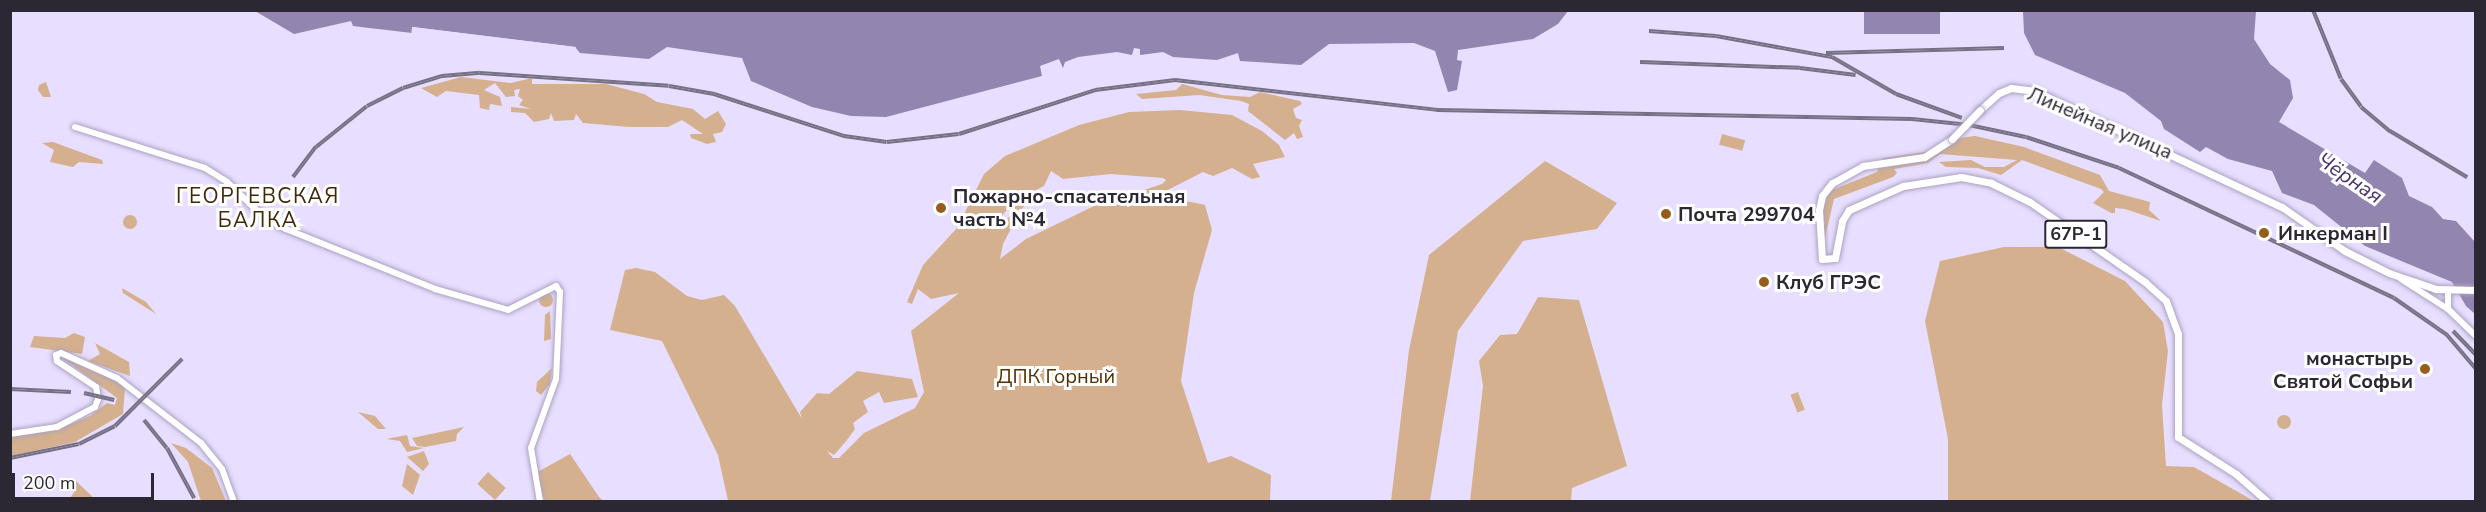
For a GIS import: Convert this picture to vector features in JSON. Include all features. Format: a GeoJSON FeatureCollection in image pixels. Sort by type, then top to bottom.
{"type":"FeatureCollection","features":[{"type":"Feature","properties":{"kind":"main road","name":"Линейная улица"},"geometry":{"type":"LineString","coordinates":[[2268,501],[2236,474],[2181,442],[2176,431],[2178,342],[2166,301],[2145,282],[2030,202],[1973,178],[1951,176],[1925,180],[1855,206],[1844,215],[1835,258],[1822,259],[1818,210],[1822,196],[1832,183],[1863,166],[1924,157],[1952,139],[1999,93],[2011,88],[2043,94],[2282,207],[2345,251],[2390,273],[2452,291]]}},
{"type":"Feature","properties":{"kind":"main road","name":"67Р-1"},"geometry":{"type":"LineString","coordinates":[[2452,291],[2475,290]]}},
{"type":"Feature","properties":{"kind":"street"},"geometry":{"type":"LineString","coordinates":[[75,127],[205,168],[227,182],[265,218],[286,229],[435,289],[508,310],[556,286],[560,292],[556,379],[531,448],[540,501]]}},
{"type":"Feature","properties":{"kind":"street"},"geometry":{"type":"LineString","coordinates":[[2390,273],[2448,309],[2475,336]]}},
{"type":"Feature","properties":{"kind":"street"},"geometry":{"type":"LineString","coordinates":[[2448,309],[2452,291]]}},
{"type":"Feature","properties":{"kind":"street"},"geometry":{"type":"LineString","coordinates":[[10,434],[57,427],[95,407],[98,399],[96,387],[57,361],[56,355],[61,353],[117,378],[201,443],[222,469],[234,501]]}},
{"type":"Feature","properties":{"kind":"green space"},"geometry":{"type":"Polygon","coordinates":[[[461,77],[511,83],[532,78],[532,84],[606,84],[644,94],[657,102],[693,109],[705,119],[718,111],[726,124],[722,132],[713,134],[716,142],[707,144],[691,138],[690,134],[703,134],[682,120],[668,127],[629,127],[583,123],[576,114],[574,120],[554,121],[551,113],[549,119],[534,122],[525,113],[511,112],[511,107],[531,109],[519,105],[523,100],[518,96],[520,89],[514,90],[515,96],[506,97],[495,83],[484,90],[500,97],[502,106],[490,104],[489,110],[480,108],[479,95],[446,91],[437,97],[421,88],[461,77]]]}},
{"type":"Feature","properties":{"kind":"green space"},"geometry":{"type":"Polygon","coordinates":[[[46,82],[51,97],[43,97],[38,90],[39,85],[46,82]]]}},
{"type":"Feature","properties":{"kind":"green space"},"geometry":{"type":"Polygon","coordinates":[[[1182,84],[1222,95],[1250,97],[1260,92],[1300,101],[1302,104],[1293,109],[1296,118],[1302,120],[1299,126],[1303,137],[1297,139],[1294,133],[1285,140],[1248,111],[1249,104],[1241,101],[1199,95],[1142,99],[1136,94],[1176,90],[1182,84]]]}},
{"type":"Feature","properties":{"kind":"green space","name":"ДПК Горный"},"geometry":{"type":"Polygon","coordinates":[[[1180,110],[1232,115],[1262,131],[1279,145],[1285,157],[1253,164],[1260,177],[1252,179],[1232,168],[1213,176],[1203,172],[1160,194],[1129,195],[1162,184],[1166,180],[1163,178],[1111,174],[1063,179],[1051,171],[1044,186],[1036,190],[1027,204],[1020,210],[1007,210],[999,219],[1005,221],[1011,215],[1016,219],[1003,244],[1000,259],[1026,239],[1094,206],[1181,200],[1205,205],[1212,230],[1194,293],[1181,381],[1208,463],[1231,456],[1271,475],[1270,501],[728,501],[718,455],[662,341],[610,330],[625,270],[636,268],[655,272],[687,296],[702,300],[724,295],[735,306],[802,419],[800,412],[817,393],[829,394],[857,371],[912,379],[918,397],[884,403],[879,392],[863,401],[868,412],[853,423],[855,429],[834,455],[827,451],[833,458],[839,458],[864,433],[915,408],[924,392],[911,331],[959,293],[931,299],[918,289],[912,304],[907,302],[923,265],[957,228],[984,174],[1005,156],[1079,125],[1129,112],[1180,110]]]}},
{"type":"Feature","properties":{"kind":"green space"},"geometry":{"type":"Polygon","coordinates":[[[1722,134],[1745,140],[1742,151],[1719,145],[1722,134]]]}},
{"type":"Feature","properties":{"kind":"green space"},"geometry":{"type":"Polygon","coordinates":[[[1975,136],[2024,147],[2100,175],[2109,191],[2150,202],[2149,210],[2161,221],[2125,209],[2115,208],[2115,213],[2111,213],[2093,203],[2104,192],[2101,189],[2022,160],[2001,175],[1978,168],[1946,167],[1939,162],[1971,160],[1985,167],[2004,167],[2017,160],[1940,154],[1928,163],[1894,169],[1897,173],[1893,177],[1834,199],[1824,242],[1819,228],[1824,217],[1819,201],[1827,192],[1877,172],[1883,158],[1925,152],[1938,147],[1944,140],[1975,136]]]}},
{"type":"Feature","properties":{"kind":"green space"},"geometry":{"type":"Polygon","coordinates":[[[53,142],[102,160],[103,164],[79,162],[73,167],[50,162],[54,150],[42,143],[53,142]]]}},
{"type":"Feature","properties":{"kind":"green space"},"geometry":{"type":"Polygon","coordinates":[[[1545,161],[1617,203],[1597,229],[1523,241],[1458,331],[1430,501],[1391,501],[1409,350],[1429,255],[1545,161]]]}},
{"type":"Feature","properties":{"kind":"green space"},"geometry":{"type":"Polygon","coordinates":[[[130,215],[135,217],[137,222],[135,227],[130,229],[125,227],[123,222],[125,217],[130,215]]]}},
{"type":"Feature","properties":{"kind":"green space"},"geometry":{"type":"Polygon","coordinates":[[[2004,247],[2058,247],[2125,281],[2163,322],[2168,351],[2162,405],[2166,466],[2194,467],[2254,501],[1948,501],[1948,439],[1925,321],[1940,261],[2004,247]]]}},
{"type":"Feature","properties":{"kind":"green space"},"geometry":{"type":"Polygon","coordinates":[[[122,288],[146,302],[156,314],[123,293],[122,288]]]}},
{"type":"Feature","properties":{"kind":"green space"},"geometry":{"type":"Polygon","coordinates":[[[543,293],[549,293],[553,300],[549,307],[543,307],[539,303],[539,297],[543,293]]]}},
{"type":"Feature","properties":{"kind":"green space"},"geometry":{"type":"Polygon","coordinates":[[[1538,297],[1579,300],[1627,466],[1572,488],[1571,501],[1470,501],[1483,386],[1479,361],[1500,335],[1517,334],[1538,297]]]}},
{"type":"Feature","properties":{"kind":"green space"},"geometry":{"type":"Polygon","coordinates":[[[550,311],[551,339],[544,341],[545,315],[550,311]]]}},
{"type":"Feature","properties":{"kind":"green space"},"geometry":{"type":"Polygon","coordinates":[[[74,333],[85,337],[82,354],[30,347],[34,336],[65,338],[74,333]]]}},
{"type":"Feature","properties":{"kind":"green space"},"geometry":{"type":"Polygon","coordinates":[[[95,343],[129,362],[130,376],[88,361],[100,354],[95,343]]]}},
{"type":"Feature","properties":{"kind":"green space"},"geometry":{"type":"Polygon","coordinates":[[[61,357],[116,380],[125,388],[123,414],[75,442],[11,456],[10,436],[58,429],[90,416],[107,403],[115,405],[117,398],[61,357]]]}},
{"type":"Feature","properties":{"kind":"green space"},"geometry":{"type":"Polygon","coordinates":[[[552,368],[550,384],[541,395],[536,391],[537,382],[552,368]]]}},
{"type":"Feature","properties":{"kind":"green space"},"geometry":{"type":"Polygon","coordinates":[[[1798,392],[1805,410],[1797,413],[1791,395],[1798,392]]]}},
{"type":"Feature","properties":{"kind":"green space"},"geometry":{"type":"Polygon","coordinates":[[[358,412],[375,416],[386,429],[378,429],[358,412]]]}},
{"type":"Feature","properties":{"kind":"green space"},"geometry":{"type":"Polygon","coordinates":[[[2284,415],[2289,417],[2291,422],[2289,427],[2284,429],[2279,427],[2277,422],[2279,417],[2284,415]]]}},
{"type":"Feature","properties":{"kind":"green space"},"geometry":{"type":"Polygon","coordinates":[[[464,427],[457,434],[456,441],[425,447],[417,446],[412,438],[464,427]]]}},
{"type":"Feature","properties":{"kind":"green space"},"geometry":{"type":"Polygon","coordinates":[[[407,435],[410,446],[424,448],[407,452],[400,441],[386,439],[407,435]]]}},
{"type":"Feature","properties":{"kind":"green space"},"geometry":{"type":"Polygon","coordinates":[[[171,443],[186,448],[212,468],[226,501],[201,501],[188,462],[171,443]]]}},
{"type":"Feature","properties":{"kind":"green space"},"geometry":{"type":"Polygon","coordinates":[[[424,451],[429,464],[423,471],[407,457],[424,451]]]}},
{"type":"Feature","properties":{"kind":"green space"},"geometry":{"type":"Polygon","coordinates":[[[570,454],[603,501],[545,501],[534,474],[570,454]]]}},
{"type":"Feature","properties":{"kind":"green space"},"geometry":{"type":"Polygon","coordinates":[[[407,464],[420,475],[413,495],[402,486],[407,464]]]}},
{"type":"Feature","properties":{"kind":"green space"},"geometry":{"type":"Polygon","coordinates":[[[488,472],[506,488],[495,500],[477,484],[488,472]]]}},
{"type":"Feature","properties":{"kind":"green space"},"geometry":{"type":"Polygon","coordinates":[[[72,481],[76,481],[97,501],[68,501],[75,491],[72,481]]]}},
{"type":"Feature","properties":{"kind":"water"},"geometry":{"type":"Polygon","coordinates":[[[255,11],[1568,11],[1558,24],[1533,39],[1458,50],[1457,60],[1462,61],[1457,90],[1448,92],[1435,51],[1414,43],[1329,44],[1301,65],[1240,61],[1238,53],[1217,60],[1173,57],[1163,52],[1140,55],[1140,49],[1134,48],[1132,55],[1117,52],[1078,57],[1065,62],[1063,68],[1059,59],[1040,66],[1042,76],[886,117],[851,116],[812,107],[751,81],[742,58],[667,47],[649,59],[580,53],[575,47],[413,27],[412,33],[353,26],[351,21],[294,34],[255,11]]]}},
{"type":"Feature","properties":{"kind":"water"},"geometry":{"type":"Polygon","coordinates":[[[1864,11],[1940,11],[1940,34],[1864,34],[1864,11]]]}},
{"type":"Feature","properties":{"kind":"water","name":"Чёрная"},"geometry":{"type":"Polygon","coordinates":[[[2023,11],[2256,11],[2254,39],[2270,64],[2290,80],[2293,98],[2279,122],[2365,173],[2374,160],[2402,178],[2409,196],[2432,207],[2443,219],[2456,221],[2475,242],[2475,314],[2466,306],[2452,282],[2365,246],[2314,205],[2282,193],[2272,171],[2228,159],[2206,147],[2200,152],[2164,129],[2161,121],[2125,93],[2035,55],[2024,33],[2023,11]]]}},
{"type":"Feature","properties":{"kind":"pier"},"geometry":{"type":"Polygon","coordinates":[[[412,27],[576,47],[575,52],[415,30],[411,36],[412,27]]]}},
{"type":"Feature","properties":{"kind":"railway"},"geometry":{"type":"LineString","coordinates":[[2313,10],[2341,79],[2361,107],[2390,131],[2467,177]]}},
{"type":"Feature","properties":{"kind":"railway"},"geometry":{"type":"LineString","coordinates":[[1649,31],[1716,36],[1832,57],[1896,94],[1962,118]]}},
{"type":"Feature","properties":{"kind":"railway"},"geometry":{"type":"LineString","coordinates":[[1826,53],[2004,48]]}},
{"type":"Feature","properties":{"kind":"railway"},"geometry":{"type":"LineString","coordinates":[[1640,62],[1800,68],[1856,75]]}},
{"type":"Feature","properties":{"kind":"railway"},"geometry":{"type":"LineString","coordinates":[[293,177],[316,147],[367,106],[403,88],[442,76],[480,73],[669,86],[714,94],[844,136],[887,142],[959,134],[1095,90],[1175,80],[1437,110],[1912,119],[1969,125],[2026,137],[2119,168],[2394,298],[2447,335],[2476,369]]}},
{"type":"Feature","properties":{"kind":"railway"},"geometry":{"type":"LineString","coordinates":[[2453,331],[2476,355]]}},
{"type":"Feature","properties":{"kind":"railway"},"geometry":{"type":"LineString","coordinates":[[10,458],[79,444],[115,426],[182,359]]}},
{"type":"Feature","properties":{"kind":"railway"},"geometry":{"type":"LineString","coordinates":[[10,389],[71,392]]}},
{"type":"Feature","properties":{"kind":"railway"},"geometry":{"type":"LineString","coordinates":[[84,393],[114,400]]}},
{"type":"Feature","properties":{"kind":"railway"},"geometry":{"type":"LineString","coordinates":[[144,420],[167,448],[194,498]]}},
{"type":"Feature","properties":{"kind":"place","name":"Пожарно-спасательная часть №4"},"geometry":{"type":"Point","coordinates":[941,208]}},
{"type":"Feature","properties":{"kind":"place","name":"Почта 299704"},"geometry":{"type":"Point","coordinates":[1666,214]}},
{"type":"Feature","properties":{"kind":"place","name":"Инкерман I"},"geometry":{"type":"Point","coordinates":[2264,233]}},
{"type":"Feature","properties":{"kind":"place","name":"Клуб ГРЭС"},"geometry":{"type":"Point","coordinates":[1764,282]}},
{"type":"Feature","properties":{"kind":"place","name":"монастырь Святой Софьи"},"geometry":{"type":"Point","coordinates":[2425,369]}},
{"type":"Feature","properties":{"kind":"district","name":"ГЕОРГЕВСКАЯ БАЛКА"},"geometry":{"type":"Point","coordinates":[258,208]}}]}
